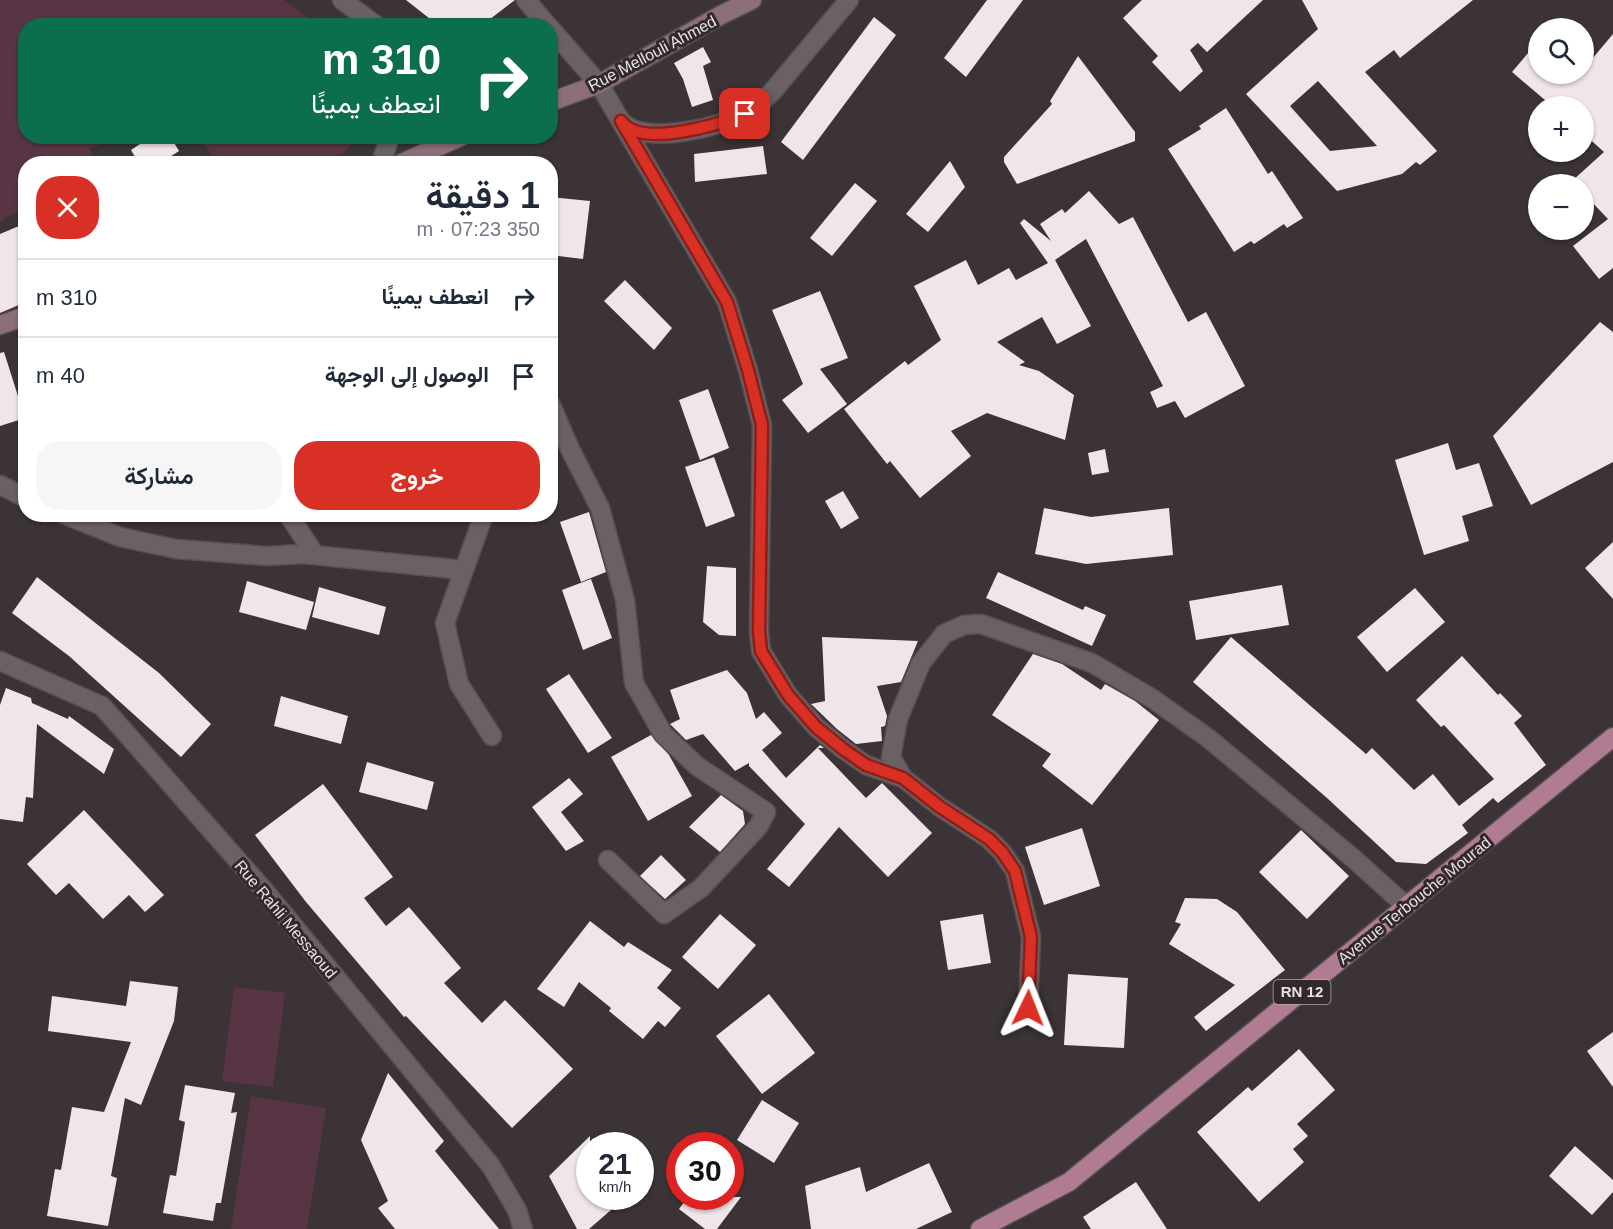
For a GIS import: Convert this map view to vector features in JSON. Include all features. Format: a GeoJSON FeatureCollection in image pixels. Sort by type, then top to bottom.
{"type":"FeatureCollection","features":[{"type":"Feature","properties":{"kind":"main road","name":"Avenue Terbouche Mourad"},"geometry":{"type":"LineString","coordinates":[[980,1229],[1069,1182],[1613,737]]}},
{"type":"Feature","properties":{"kind":"street"},"geometry":{"type":"LineString","coordinates":[[342,0],[363,18]]}},
{"type":"Feature","properties":{"kind":"street"},"geometry":{"type":"LineString","coordinates":[[526,0],[541,18]]}},
{"type":"Feature","properties":{"kind":"street","name":"Rue Mellouli Ahmed"},"geometry":{"type":"LineString","coordinates":[[558,99],[599,84],[752,0]]}},
{"type":"Feature","properties":{"kind":"street"},"geometry":{"type":"LineString","coordinates":[[621,121],[634,130],[656,134],[707,127],[745,114],[772,92],[849,0]]}},
{"type":"Feature","properties":{"kind":"street"},"geometry":{"type":"LineString","coordinates":[[558,37],[599,84],[727,302],[762,425],[759,631],[761,651],[788,695],[816,727],[866,765],[903,778],[940,807],[989,839],[1002,852],[1015,871],[1031,937],[1028,1008]]}},
{"type":"Feature","properties":{"kind":"street"},"geometry":{"type":"LineString","coordinates":[[418,156],[444,144]]}},
{"type":"Feature","properties":{"kind":"street"},"geometry":{"type":"LineString","coordinates":[[0,325],[18,319]]}},
{"type":"Feature","properties":{"kind":"street"},"geometry":{"type":"LineString","coordinates":[[558,421],[600,508],[625,600],[634,683],[663,734],[697,766],[766,813],[758,827],[701,888],[664,914],[608,860]]}},
{"type":"Feature","properties":{"kind":"street"},"geometry":{"type":"LineString","coordinates":[[0,485],[18,494]]}},
{"type":"Feature","properties":{"kind":"street"},"geometry":{"type":"LineString","coordinates":[[83,522],[120,537],[176,549],[267,556],[315,555],[464,570]]}},
{"type":"Feature","properties":{"kind":"street"},"geometry":{"type":"LineString","coordinates":[[293,522],[315,555]]}},
{"type":"Feature","properties":{"kind":"street"},"geometry":{"type":"LineString","coordinates":[[481,522],[446,623],[459,684],[492,736]]}},
{"type":"Feature","properties":{"kind":"street"},"geometry":{"type":"LineString","coordinates":[[903,778],[891,757],[893,741],[907,694],[921,663],[944,634],[964,625],[981,624],[1092,663],[1153,699],[1208,738],[1354,858],[1406,906]]}},
{"type":"Feature","properties":{"kind":"street","name":"Rue Rahli Messaoud"},"geometry":{"type":"LineString","coordinates":[[0,661],[102,706],[262,889],[490,1166],[517,1210],[523,1229]]}},
{"type":"Feature","properties":{"kind":"shaded area"},"geometry":{"type":"Polygon","coordinates":[[[0,0],[284,0],[308,18],[18,18],[18,144],[101,144],[89,149],[92,156],[18,156],[18,213],[0,222],[0,0]]]}},
{"type":"Feature","properties":{"kind":"shaded area"},"geometry":{"type":"Polygon","coordinates":[[[204,144],[352,144],[340,156],[212,156],[204,144]]]}},
{"type":"Feature","properties":{"kind":"shaded area"},"geometry":{"type":"Polygon","coordinates":[[[234,987],[285,993],[273,1087],[222,1081],[234,987]]]}},
{"type":"Feature","properties":{"kind":"shaded area"},"geometry":{"type":"Polygon","coordinates":[[[251,1096],[326,1108],[307,1229],[231,1229],[251,1096]]]}},
{"type":"Feature","properties":{"kind":"building"},"geometry":{"type":"Polygon","coordinates":[[[406,0],[515,0],[491,18],[429,18],[406,0]]]}},
{"type":"Feature","properties":{"kind":"building"},"geometry":{"type":"Polygon","coordinates":[[[987,0],[1023,0],[966,77],[944,58],[987,0]]]}},
{"type":"Feature","properties":{"kind":"building"},"geometry":{"type":"Polygon","coordinates":[[[1142,0],[1263,0],[1207,52],[1198,43],[1190,50],[1203,71],[1180,92],[1152,62],[1158,56],[1123,18],[1142,0]]]}},
{"type":"Feature","properties":{"kind":"building"},"geometry":{"type":"Polygon","coordinates":[[[1302,0],[1473,0],[1400,58],[1394,50],[1365,72],[1437,151],[1420,165],[1416,162],[1402,174],[1337,191],[1246,94],[1318,29],[1302,0]],[[1318,81],[1290,106],[1330,151],[1377,146],[1318,81]]]}},
{"type":"Feature","properties":{"kind":"building"},"geometry":{"type":"Polygon","coordinates":[[[874,17],[896,35],[803,160],[781,142],[874,17]]]}},
{"type":"Feature","properties":{"kind":"building"},"geometry":{"type":"Polygon","coordinates":[[[1613,34],[1613,268],[1599,279],[1573,246],[1581,240],[1594,240],[1594,230],[1608,219],[1594,204],[1594,174],[1580,174],[1604,152],[1594,143],[1594,96],[1540,96],[1512,72],[1528,53],[1528,84],[1594,84],[1594,57],[1613,34]]]}},
{"type":"Feature","properties":{"kind":"building"},"geometry":{"type":"Polygon","coordinates":[[[703,47],[711,62],[703,66],[713,100],[692,107],[683,79],[674,63],[703,47]]]}},
{"type":"Feature","properties":{"kind":"building"},"geometry":{"type":"Polygon","coordinates":[[[1078,56],[1135,132],[1135,141],[1017,184],[1004,162],[1004,157],[1052,104],[1050,101],[1078,56]]]}},
{"type":"Feature","properties":{"kind":"building"},"geometry":{"type":"Polygon","coordinates":[[[1226,108],[1268,174],[1272,171],[1303,218],[1287,228],[1284,224],[1254,244],[1251,241],[1234,252],[1168,149],[1201,129],[1199,126],[1226,108]]]}},
{"type":"Feature","properties":{"kind":"building"},"geometry":{"type":"Polygon","coordinates":[[[140,144],[175,144],[179,151],[171,156],[134,156],[131,150],[140,144]]]}},
{"type":"Feature","properties":{"kind":"building"},"geometry":{"type":"Polygon","coordinates":[[[763,146],[767,174],[695,182],[694,154],[763,146]]]}},
{"type":"Feature","properties":{"kind":"building"},"geometry":{"type":"Polygon","coordinates":[[[950,161],[965,187],[928,232],[906,214],[950,161]]]}},
{"type":"Feature","properties":{"kind":"building"},"geometry":{"type":"Polygon","coordinates":[[[855,183],[877,201],[832,256],[810,238],[855,183]]]}},
{"type":"Feature","properties":{"kind":"building"},"geometry":{"type":"Polygon","coordinates":[[[1089,191],[1119,224],[1133,217],[1188,322],[1206,312],[1245,386],[1185,418],[1175,401],[1157,408],[1150,392],[1163,386],[1086,239],[1055,260],[1091,326],[1057,344],[1042,317],[997,342],[1025,362],[1019,365],[1039,371],[1074,395],[1065,440],[987,413],[951,431],[971,456],[920,498],[890,461],[887,464],[844,409],[905,361],[908,365],[941,340],[914,286],[966,260],[978,285],[1009,268],[1016,280],[1048,263],[1020,223],[1024,219],[1051,241],[1040,224],[1062,209],[1065,213],[1089,191]]]}},
{"type":"Feature","properties":{"kind":"building"},"geometry":{"type":"Polygon","coordinates":[[[558,198],[590,201],[583,259],[558,256],[558,198]]]}},
{"type":"Feature","properties":{"kind":"building"},"geometry":{"type":"Polygon","coordinates":[[[18,226],[18,305],[0,313],[0,234],[18,226]]]}},
{"type":"Feature","properties":{"kind":"building"},"geometry":{"type":"Polygon","coordinates":[[[625,280],[672,328],[654,350],[604,301],[625,280]]]}},
{"type":"Feature","properties":{"kind":"building"},"geometry":{"type":"Polygon","coordinates":[[[820,291],[848,358],[820,369],[847,404],[808,433],[782,400],[803,384],[772,310],[820,291]]]}},
{"type":"Feature","properties":{"kind":"building"},"geometry":{"type":"Polygon","coordinates":[[[1600,322],[1613,332],[1613,462],[1531,505],[1493,436],[1600,322]]]}},
{"type":"Feature","properties":{"kind":"building"},"geometry":{"type":"Polygon","coordinates":[[[4,352],[18,396],[18,420],[0,426],[0,353],[4,352]]]}},
{"type":"Feature","properties":{"kind":"building"},"geometry":{"type":"Polygon","coordinates":[[[708,389],[729,448],[700,460],[679,400],[708,389]]]}},
{"type":"Feature","properties":{"kind":"building"},"geometry":{"type":"Polygon","coordinates":[[[1448,443],[1456,470],[1479,463],[1493,506],[1462,516],[1469,541],[1424,555],[1395,460],[1448,443]]]}},
{"type":"Feature","properties":{"kind":"building"},"geometry":{"type":"Polygon","coordinates":[[[1105,449],[1109,472],[1092,475],[1088,453],[1105,449]]]}},
{"type":"Feature","properties":{"kind":"building"},"geometry":{"type":"Polygon","coordinates":[[[714,457],[735,516],[706,527],[685,467],[714,457]]]}},
{"type":"Feature","properties":{"kind":"building"},"geometry":{"type":"Polygon","coordinates":[[[843,491],[859,518],[841,529],[825,501],[843,491]]]}},
{"type":"Feature","properties":{"kind":"building"},"geometry":{"type":"Polygon","coordinates":[[[1044,508],[1091,517],[1169,508],[1173,555],[1086,564],[1035,554],[1044,508]]]}},
{"type":"Feature","properties":{"kind":"building"},"geometry":{"type":"Polygon","coordinates":[[[589,512],[606,572],[581,582],[560,522],[589,512]]]}},
{"type":"Feature","properties":{"kind":"building"},"geometry":{"type":"Polygon","coordinates":[[[1613,542],[1613,599],[1585,568],[1613,542]]]}},
{"type":"Feature","properties":{"kind":"building"},"geometry":{"type":"Polygon","coordinates":[[[707,566],[736,568],[736,636],[719,635],[703,622],[707,566]]]}},
{"type":"Feature","properties":{"kind":"building"},"geometry":{"type":"Polygon","coordinates":[[[998,572],[1083,610],[1085,606],[1106,615],[1092,646],[986,598],[998,572]]]}},
{"type":"Feature","properties":{"kind":"building"},"geometry":{"type":"Polygon","coordinates":[[[37,577],[159,673],[211,724],[181,757],[69,656],[12,613],[37,577]]]}},
{"type":"Feature","properties":{"kind":"building"},"geometry":{"type":"Polygon","coordinates":[[[591,579],[612,638],[583,650],[562,590],[591,579]]]}},
{"type":"Feature","properties":{"kind":"building"},"geometry":{"type":"Polygon","coordinates":[[[247,581],[314,602],[306,630],[239,612],[247,581]]]}},
{"type":"Feature","properties":{"kind":"building"},"geometry":{"type":"Polygon","coordinates":[[[1282,585],[1289,625],[1196,640],[1189,601],[1282,585]]]}},
{"type":"Feature","properties":{"kind":"building"},"geometry":{"type":"Polygon","coordinates":[[[319,587],[386,607],[379,635],[312,617],[319,587]]]}},
{"type":"Feature","properties":{"kind":"building"},"geometry":{"type":"Polygon","coordinates":[[[1415,588],[1445,622],[1387,672],[1357,637],[1415,588]]]}},
{"type":"Feature","properties":{"kind":"building"},"geometry":{"type":"Polygon","coordinates":[[[822,637],[918,641],[901,682],[877,686],[887,716],[885,726],[881,727],[882,741],[856,744],[811,704],[825,701],[822,637]]]}},
{"type":"Feature","properties":{"kind":"building"},"geometry":{"type":"Polygon","coordinates":[[[1231,637],[1366,754],[1372,748],[1414,790],[1433,774],[1459,806],[1494,779],[1444,725],[1441,727],[1416,700],[1462,656],[1498,695],[1500,693],[1522,716],[1514,723],[1546,765],[1498,803],[1493,798],[1462,825],[1468,833],[1426,864],[1396,862],[1327,798],[1193,682],[1231,637]]]}},
{"type":"Feature","properties":{"kind":"building"},"geometry":{"type":"Polygon","coordinates":[[[1033,654],[1062,664],[1101,690],[1105,684],[1135,701],[1159,720],[1092,805],[1042,766],[1051,754],[992,715],[1033,654]]]}},
{"type":"Feature","properties":{"kind":"building"},"geometry":{"type":"Polygon","coordinates":[[[727,670],[747,693],[756,719],[764,712],[782,733],[762,750],[786,778],[820,745],[824,748],[818,748],[866,798],[882,783],[932,833],[888,877],[839,827],[789,887],[767,869],[805,824],[749,766],[749,763],[735,771],[703,734],[686,740],[670,724],[680,719],[670,690],[727,670]]]}},
{"type":"Feature","properties":{"kind":"building"},"geometry":{"type":"Polygon","coordinates":[[[569,674],[612,738],[588,753],[546,689],[569,674]]]}},
{"type":"Feature","properties":{"kind":"building"},"geometry":{"type":"Polygon","coordinates":[[[6,688],[31,698],[32,703],[68,719],[69,716],[114,749],[104,774],[37,724],[33,798],[26,797],[23,822],[0,819],[0,705],[6,688]]]}},
{"type":"Feature","properties":{"kind":"building"},"geometry":{"type":"Polygon","coordinates":[[[281,696],[348,716],[341,744],[274,726],[281,696]]]}},
{"type":"Feature","properties":{"kind":"building"},"geometry":{"type":"Polygon","coordinates":[[[651,735],[669,755],[692,796],[648,821],[611,757],[651,735]]]}},
{"type":"Feature","properties":{"kind":"building"},"geometry":{"type":"Polygon","coordinates":[[[367,762],[434,782],[427,810],[359,792],[367,762]]]}},
{"type":"Feature","properties":{"kind":"building"},"geometry":{"type":"Polygon","coordinates":[[[569,778],[583,794],[561,812],[584,841],[566,851],[532,807],[569,778]]]}},
{"type":"Feature","properties":{"kind":"building"},"geometry":{"type":"Polygon","coordinates":[[[323,784],[393,877],[364,898],[386,926],[409,907],[461,968],[444,983],[482,1023],[505,1000],[573,1069],[512,1128],[406,1016],[404,1017],[306,902],[255,835],[323,784]]]}},
{"type":"Feature","properties":{"kind":"building"},"geometry":{"type":"Polygon","coordinates":[[[721,795],[743,811],[745,824],[720,852],[689,827],[721,795]]]}},
{"type":"Feature","properties":{"kind":"building"},"geometry":{"type":"Polygon","coordinates":[[[84,810],[164,895],[145,912],[129,895],[103,919],[69,883],[56,895],[27,864],[84,810]]]}},
{"type":"Feature","properties":{"kind":"building"},"geometry":{"type":"Polygon","coordinates":[[[1082,828],[1100,886],[1044,905],[1025,847],[1082,828]]]}},
{"type":"Feature","properties":{"kind":"building"},"geometry":{"type":"Polygon","coordinates":[[[1301,830],[1349,876],[1307,919],[1259,872],[1301,830]]]}},
{"type":"Feature","properties":{"kind":"building"},"geometry":{"type":"Polygon","coordinates":[[[661,855],[686,880],[665,899],[640,876],[661,855]]]}},
{"type":"Feature","properties":{"kind":"building"},"geometry":{"type":"Polygon","coordinates":[[[1185,898],[1217,899],[1237,912],[1285,970],[1206,1031],[1194,1017],[1235,985],[1169,944],[1181,924],[1175,922],[1185,898]]]}},
{"type":"Feature","properties":{"kind":"building"},"geometry":{"type":"Polygon","coordinates":[[[720,914],[756,945],[718,989],[682,957],[720,914]]]}},
{"type":"Feature","properties":{"kind":"building"},"geometry":{"type":"Polygon","coordinates":[[[983,914],[991,963],[948,970],[940,921],[983,914]]]}},
{"type":"Feature","properties":{"kind":"building"},"geometry":{"type":"Polygon","coordinates":[[[590,921],[624,947],[628,942],[672,970],[657,988],[681,1008],[665,1027],[658,1021],[643,1039],[609,1011],[611,1008],[579,982],[564,1007],[537,989],[590,921]]]}},
{"type":"Feature","properties":{"kind":"building"},"geometry":{"type":"Polygon","coordinates":[[[1068,974],[1128,978],[1124,1048],[1064,1045],[1068,974]]]}},
{"type":"Feature","properties":{"kind":"building"},"geometry":{"type":"Polygon","coordinates":[[[130,981],[178,987],[174,1021],[141,1105],[125,1098],[111,1176],[117,1178],[108,1226],[47,1216],[55,1169],[61,1170],[72,1107],[104,1112],[131,1042],[48,1031],[52,996],[126,1006],[130,981]]]}},
{"type":"Feature","properties":{"kind":"building"},"geometry":{"type":"Polygon","coordinates":[[[769,994],[815,1053],[762,1094],[716,1036],[769,994]]]}},
{"type":"Feature","properties":{"kind":"building"},"geometry":{"type":"Polygon","coordinates":[[[1613,1032],[1613,1087],[1587,1051],[1613,1032]]]}},
{"type":"Feature","properties":{"kind":"building"},"geometry":{"type":"Polygon","coordinates":[[[1299,1049],[1335,1090],[1297,1124],[1308,1136],[1293,1149],[1304,1162],[1259,1202],[1197,1132],[1248,1087],[1252,1091],[1299,1049]]]}},
{"type":"Feature","properties":{"kind":"building"},"geometry":{"type":"Polygon","coordinates":[[[388,1073],[444,1141],[435,1151],[499,1229],[395,1229],[378,1208],[388,1201],[361,1140],[388,1073]]]}},
{"type":"Feature","properties":{"kind":"building"},"geometry":{"type":"Polygon","coordinates":[[[185,1085],[235,1093],[231,1113],[237,1112],[221,1203],[216,1203],[213,1221],[163,1213],[170,1175],[176,1176],[185,1122],[179,1120],[185,1085]]]}},
{"type":"Feature","properties":{"kind":"building"},"geometry":{"type":"Polygon","coordinates":[[[762,1100],[799,1123],[774,1163],[744,1144],[744,1132],[742,1132],[762,1100]]]}},
{"type":"Feature","properties":{"kind":"building"},"geometry":{"type":"Polygon","coordinates":[[[1575,1146],[1613,1180],[1613,1192],[1592,1215],[1549,1176],[1575,1146]]]}},
{"type":"Feature","properties":{"kind":"building"},"geometry":{"type":"Polygon","coordinates":[[[576,1150],[576,1210],[611,1210],[589,1229],[577,1229],[549,1176],[576,1150]]]}},
{"type":"Feature","properties":{"kind":"building"},"geometry":{"type":"Polygon","coordinates":[[[929,1163],[952,1212],[916,1229],[811,1229],[805,1186],[860,1167],[866,1192],[929,1163]]]}},
{"type":"Feature","properties":{"kind":"building"},"geometry":{"type":"Polygon","coordinates":[[[1136,1182],[1167,1229],[1091,1229],[1083,1217],[1136,1182]]]}},
{"type":"Feature","properties":{"kind":"building"},"geometry":{"type":"Polygon","coordinates":[[[680,1210],[731,1210],[717,1229],[705,1229],[680,1210]]]}},
{"type":"Feature","properties":{"kind":"route"},"geometry":{"type":"LineString","coordinates":[[745,114],[707,127],[656,134],[634,130],[621,121],[727,302],[748,370],[762,425],[759,631],[761,651],[788,695],[816,727],[866,765],[903,778],[940,807],[989,839],[1002,852],[1015,871],[1031,937],[1028,1008]]}}]}
